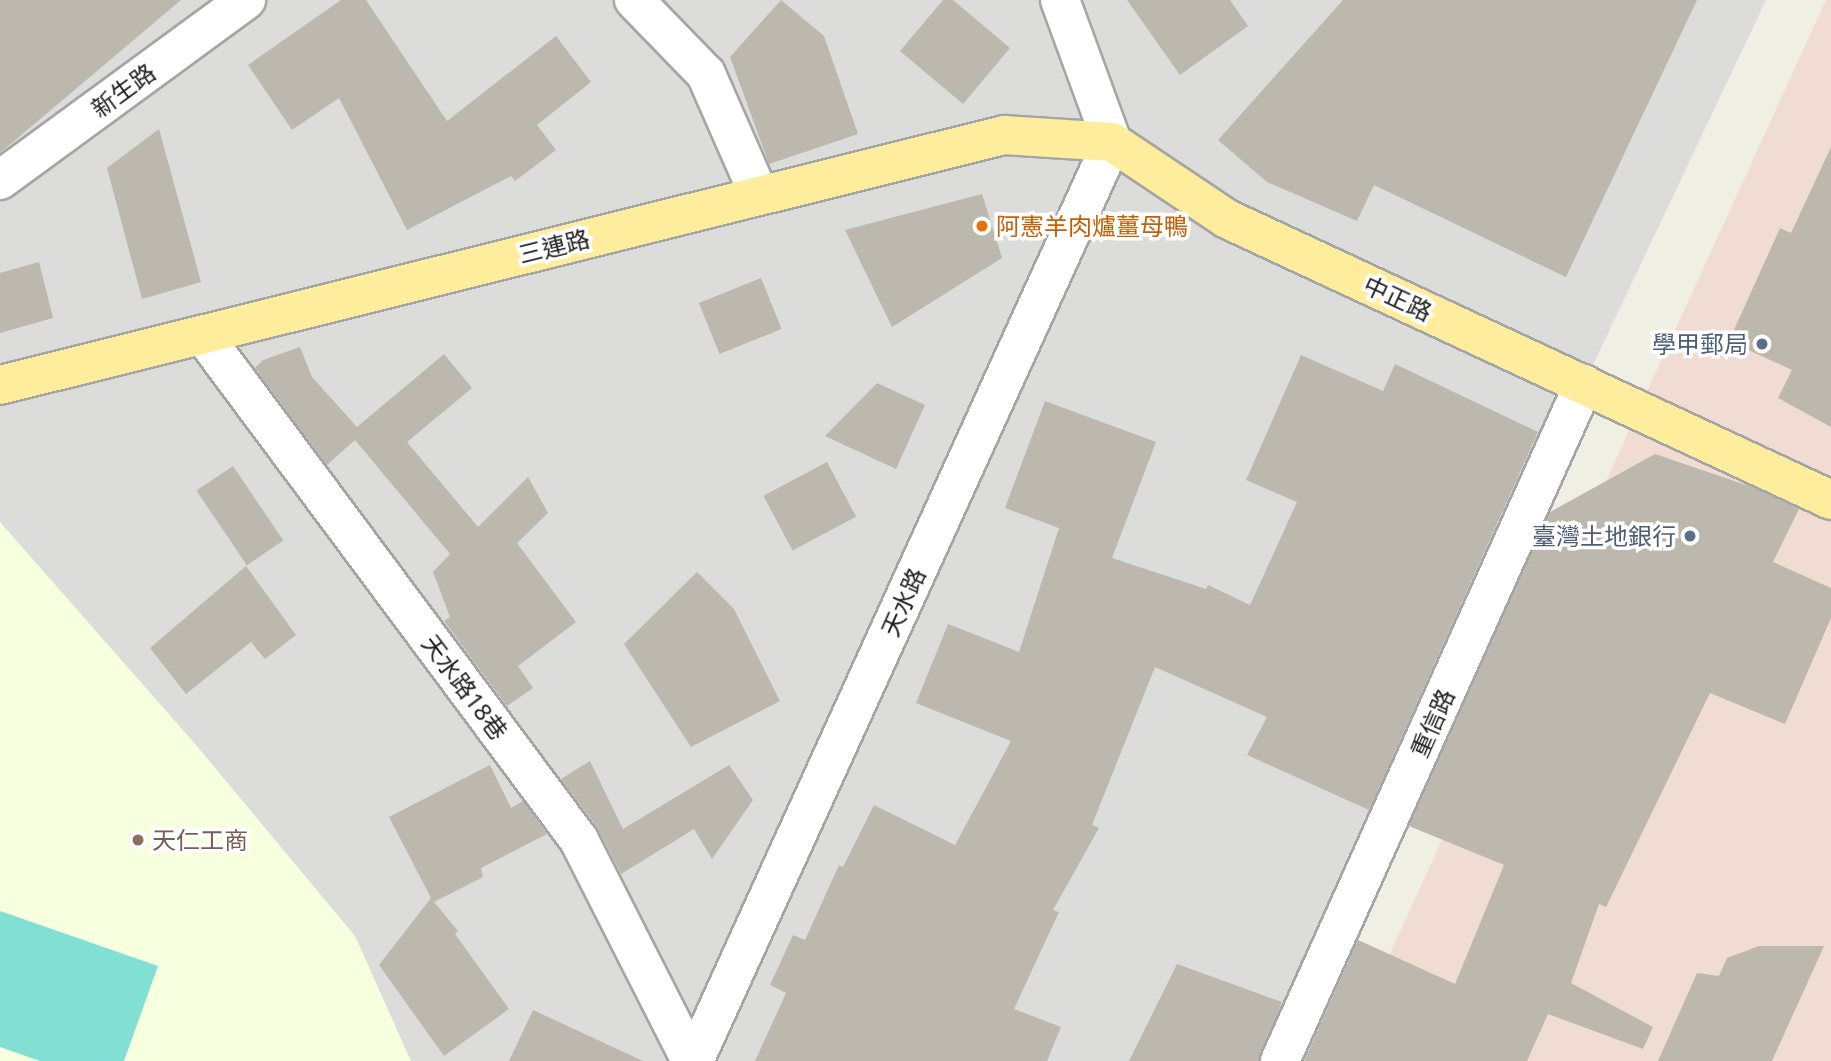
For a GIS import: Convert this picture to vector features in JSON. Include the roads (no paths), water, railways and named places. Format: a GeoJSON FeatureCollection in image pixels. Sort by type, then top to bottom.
{"type":"FeatureCollection","features":[{"type":"Feature","properties":{"kind":"main road","name":"三連路"},"geometry":{"type":"LineString","coordinates":[[0,385],[1004,135],[1112,142]]}},
{"type":"Feature","properties":{"kind":"main road","name":"中正路"},"geometry":{"type":"LineString","coordinates":[[1112,142],[1227,219],[1831,500]]}},
{"type":"Feature","properties":{"kind":"street","name":"新生路"},"geometry":{"type":"LineString","coordinates":[[0,180],[246,0]]}},
{"type":"Feature","properties":{"kind":"street"},"geometry":{"type":"LineString","coordinates":[[634,0],[706,74],[759,195]]}},
{"type":"Feature","properties":{"kind":"street"},"geometry":{"type":"LineString","coordinates":[[1060,0],[1112,142]]}},
{"type":"Feature","properties":{"kind":"street","name":"天水路"},"geometry":{"type":"LineString","coordinates":[[693,1061],[1112,142]]}},
{"type":"Feature","properties":{"kind":"street","name":"天水路18巷"},"geometry":{"type":"LineString","coordinates":[[203,335],[579,840],[693,1061]]}},
{"type":"Feature","properties":{"kind":"street","name":"重信路"},"geometry":{"type":"LineString","coordinates":[[1280,1061],[1584,384]]}},
{"type":"Feature","properties":{"kind":"place","name":"阿憲羊肉爐薑母鴨"},"geometry":{"type":"Point","coordinates":[982,226]}},
{"type":"Feature","properties":{"kind":"place","name":"學甲郵局"},"geometry":{"type":"Point","coordinates":[1762,344]}},
{"type":"Feature","properties":{"kind":"place","name":"臺灣土地銀行"},"geometry":{"type":"Point","coordinates":[1690,536]}},
{"type":"Feature","properties":{"kind":"place","name":"天仁工商"},"geometry":{"type":"Point","coordinates":[138,840]}}]}
